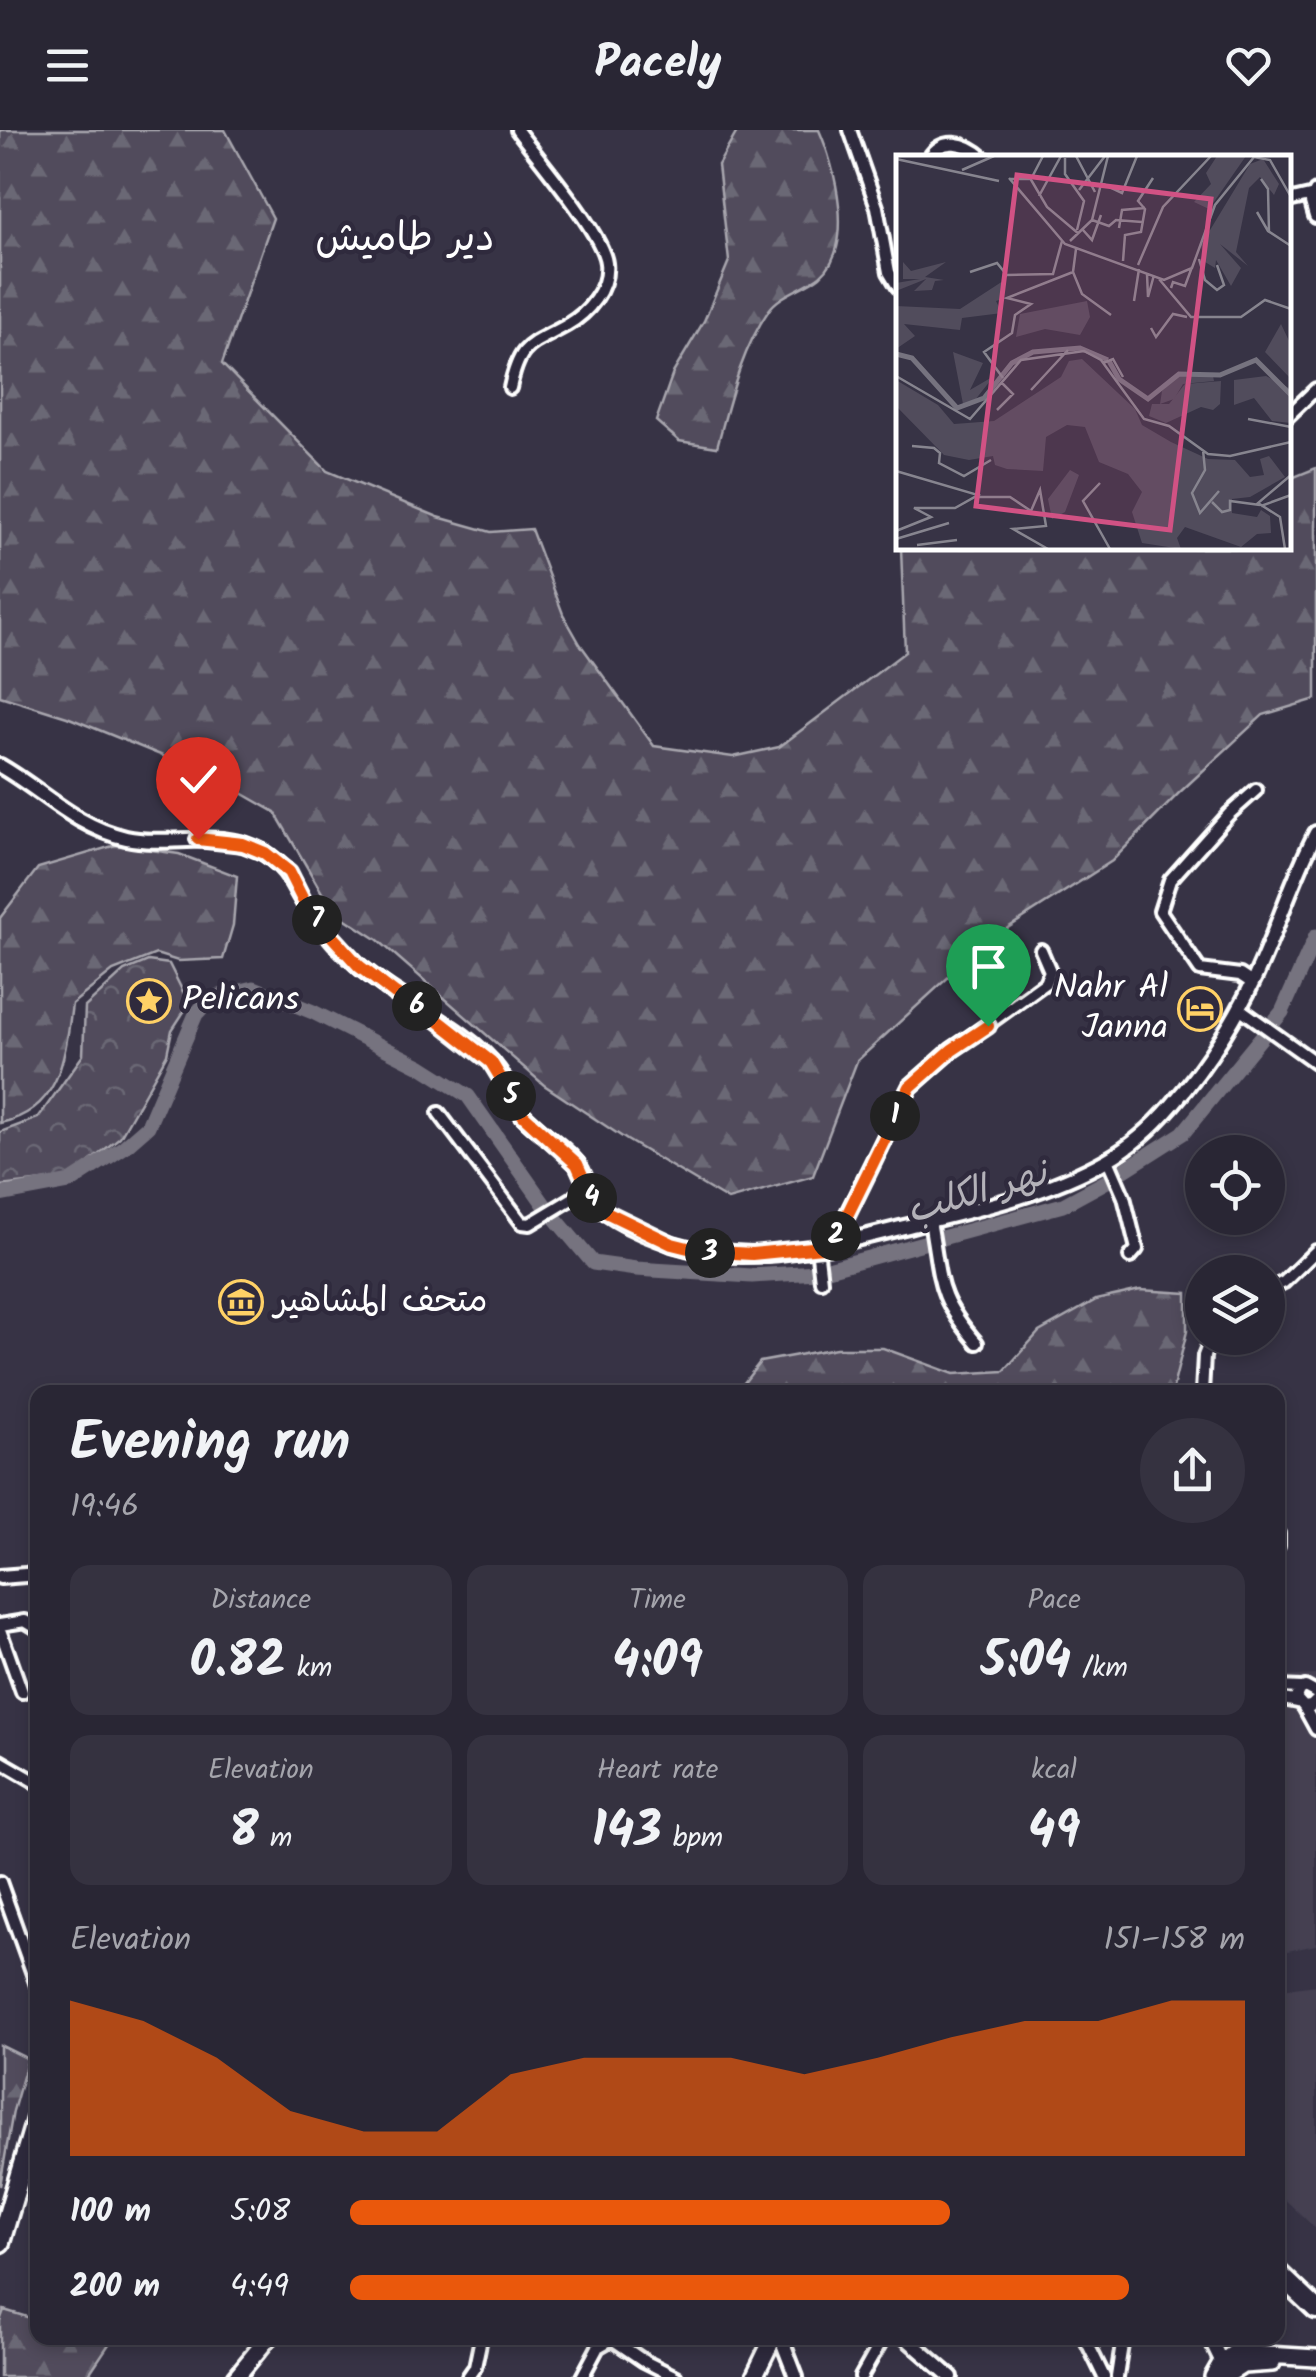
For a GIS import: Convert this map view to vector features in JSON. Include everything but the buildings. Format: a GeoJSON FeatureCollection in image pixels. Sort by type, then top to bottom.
{"type":"FeatureCollection","features":[{"type":"Feature","properties":{"kind":"highway"},"geometry":{"type":"LineString","coordinates":[[0,2242],[30,2139]]}},
{"type":"Feature","properties":{"kind":"highway"},"geometry":{"type":"LineString","coordinates":[[1285,2280],[1316,2309]]}},
{"type":"Feature","properties":{"kind":"main road"},"geometry":{"type":"LineString","coordinates":[[236,2377],[262,2345]]}},
{"type":"Feature","properties":{"kind":"main road"},"geometry":{"type":"LineString","coordinates":[[754,2377],[770,2345]]}},
{"type":"Feature","properties":{"kind":"main road"},"geometry":{"type":"LineString","coordinates":[[1227,2368],[1316,2358]]}},
{"type":"Feature","properties":{"kind":"main road"},"geometry":{"type":"LineString","coordinates":[[1227,2368],[1268,2363],[1316,2367]]}},
{"type":"Feature","properties":{"kind":"street"},"geometry":{"type":"LineString","coordinates":[[510,388],[517,361],[526,346],[566,325],[594,302],[604,282],[606,264],[590,230],[517,130]]}},
{"type":"Feature","properties":{"kind":"street"},"geometry":{"type":"LineString","coordinates":[[850,130],[877,207],[889,272],[896,284]]}},
{"type":"Feature","properties":{"kind":"street"},"geometry":{"type":"LineString","coordinates":[[931,155],[937,146],[947,142],[963,144],[980,155]]}},
{"type":"Feature","properties":{"kind":"street"},"geometry":{"type":"LineString","coordinates":[[1291,200],[1315,193],[1316,216]]}},
{"type":"Feature","properties":{"kind":"street"},"geometry":{"type":"LineString","coordinates":[[1291,413],[1316,389]]}},
{"type":"Feature","properties":{"kind":"street"},"geometry":{"type":"LineString","coordinates":[[0,766],[92,826],[130,840],[218,840],[265,853],[289,872],[308,910],[359,966],[395,994],[426,1011],[491,1062],[523,1115],[577,1164],[596,1205],[685,1248],[719,1254],[822,1248],[1035,1191],[1109,1163],[1170,1107],[1244,1012],[1252,982],[1316,832]]}},
{"type":"Feature","properties":{"kind":"street"},"geometry":{"type":"LineString","coordinates":[[1252,982],[1240,974],[1200,970],[1160,911],[1170,880],[1256,790]]}},
{"type":"Feature","properties":{"kind":"street"},"geometry":{"type":"LineString","coordinates":[[821,1281],[822,1248],[910,1087],[952,1050],[1045,983],[1050,970],[1042,950]]}},
{"type":"Feature","properties":{"kind":"street"},"geometry":{"type":"LineString","coordinates":[[1244,1012],[1313,1056]]}},
{"type":"Feature","properties":{"kind":"street"},"geometry":{"type":"LineString","coordinates":[[439,1113],[522,1223],[530,1224],[588,1190]]}},
{"type":"Feature","properties":{"kind":"street"},"geometry":{"type":"LineString","coordinates":[[1109,1163],[1138,1241],[1130,1257]]}},
{"type":"Feature","properties":{"kind":"street"},"geometry":{"type":"LineString","coordinates":[[930,1221],[944,1297],[952,1314],[977,1343]]}},
{"type":"Feature","properties":{"kind":"street"},"geometry":{"type":"LineString","coordinates":[[1285,1281],[1316,1251]]}},
{"type":"Feature","properties":{"kind":"street"},"geometry":{"type":"LineString","coordinates":[[1202,1385],[1204,1355]]}},
{"type":"Feature","properties":{"kind":"street"},"geometry":{"type":"LineString","coordinates":[[0,1577],[30,1574]]}},
{"type":"Feature","properties":{"kind":"street"},"geometry":{"type":"LineString","coordinates":[[22,1692],[0,1628],[25,1621],[30,1624]]}},
{"type":"Feature","properties":{"kind":"street"},"geometry":{"type":"LineString","coordinates":[[1285,1687],[1308,1687],[1316,1693]]}},
{"type":"Feature","properties":{"kind":"street"},"geometry":{"type":"LineString","coordinates":[[1302,1688],[1297,1694],[1316,1729]]}},
{"type":"Feature","properties":{"kind":"street"},"geometry":{"type":"LineString","coordinates":[[1285,1700],[1311,1706],[1316,1701]]}},
{"type":"Feature","properties":{"kind":"street"},"geometry":{"type":"LineString","coordinates":[[0,1762],[30,1779]]}},
{"type":"Feature","properties":{"kind":"street"},"geometry":{"type":"LineString","coordinates":[[0,1882],[30,1966]]}},
{"type":"Feature","properties":{"kind":"street"},"geometry":{"type":"LineString","coordinates":[[468,2377],[479,2345]]}},
{"type":"Feature","properties":{"kind":"street"},"geometry":{"type":"LineString","coordinates":[[582,2377],[600,2345]]}},
{"type":"Feature","properties":{"kind":"street"},"geometry":{"type":"LineString","coordinates":[[624,2345],[644,2362],[676,2377]]}},
{"type":"Feature","properties":{"kind":"street"},"geometry":{"type":"LineString","coordinates":[[784,2345],[796,2377]]}},
{"type":"Feature","properties":{"kind":"street"},"geometry":{"type":"LineString","coordinates":[[861,2377],[879,2345]]}},
{"type":"Feature","properties":{"kind":"street"},"geometry":{"type":"LineString","coordinates":[[914,2345],[951,2377]]}},
{"type":"Feature","properties":{"kind":"street"},"geometry":{"type":"LineString","coordinates":[[1088,2345],[1104,2377]]}},
{"type":"Feature","properties":{"kind":"street"},"geometry":{"type":"LineString","coordinates":[[1117,2377],[1122,2345]]}},
{"type":"Feature","properties":{"kind":"street"},"geometry":{"type":"LineString","coordinates":[[1214,2345],[1227,2368]]}},
{"type":"Feature","properties":{"kind":"shaded area"},"geometry":{"type":"Polygon","coordinates":[[[1316,1675],[1316,1945],[1285,1952],[1285,1677],[1316,1675]]]}},
{"type":"Feature","properties":{"kind":"shaded area"},"geometry":{"type":"Polygon","coordinates":[[[1316,1985],[1316,2229],[1285,2200],[1285,1989],[1316,1985]]]}},
{"type":"Feature","properties":{"kind":"green space"},"geometry":{"type":"Polygon","coordinates":[[[0,130],[225,130],[273,218],[222,364],[327,471],[438,517],[491,532],[531,529],[563,614],[580,644],[654,746],[733,757],[779,747],[905,652],[901,550],[1291,550],[1291,478],[1316,468],[1316,699],[1263,715],[1112,861],[989,940],[857,1061],[813,1176],[728,1200],[544,1085],[378,940],[332,910],[275,812],[212,776],[67,717],[0,696],[0,130]]]}},
{"type":"Feature","properties":{"kind":"green space"},"geometry":{"type":"Polygon","coordinates":[[[738,130],[819,130],[839,205],[840,226],[831,263],[820,276],[774,304],[759,326],[737,376],[717,447],[679,441],[656,421],[673,373],[704,321],[729,261],[718,165],[738,130]]]}},
{"type":"Feature","properties":{"kind":"green space"},"geometry":{"type":"Polygon","coordinates":[[[116,845],[179,854],[237,876],[233,925],[223,959],[178,961],[156,954],[113,971],[72,1004],[62,1062],[48,1094],[20,1116],[0,1123],[0,918],[38,868],[116,845]]]}},
{"type":"Feature","properties":{"kind":"green space"},"geometry":{"type":"Polygon","coordinates":[[[148,961],[169,964],[189,1004],[172,1030],[167,1054],[120,1137],[70,1178],[0,1186],[0,1132],[38,1118],[83,1055],[85,1007],[124,971],[148,961]]]}},
{"type":"Feature","properties":{"kind":"green space"},"geometry":{"type":"Polygon","coordinates":[[[1140,1290],[1185,1293],[1185,1339],[1174,1385],[742,1385],[760,1362],[836,1348],[883,1348],[954,1374],[1004,1371],[1039,1332],[1096,1300],[1140,1290]]]}},
{"type":"Feature","properties":{"kind":"green space"},"geometry":{"type":"Polygon","coordinates":[[[0,2045],[28,2059],[13,2111],[0,2186],[0,2045]]]}},
{"type":"Feature","properties":{"kind":"green space"},"geometry":{"type":"Polygon","coordinates":[[[4,2310],[30,2318],[30,2345],[108,2345],[87,2377],[0,2377],[0,2321],[4,2310]]]}},
{"type":"Feature","properties":{"kind":"waterway","name":"نهر الكلب"},"geometry":{"type":"LineString","coordinates":[[555,1218],[593,1263],[752,1276],[817,1272],[1063,1205],[1183,1133],[1282,1012],[1316,936]]}},
{"type":"Feature","properties":{"kind":"waterway","name":"نهر الكلب"},"geometry":{"type":"LineString","coordinates":[[0,1195],[70,1182],[124,1147],[148,1126],[196,1014],[211,998],[254,988],[313,1012],[422,1067],[468,1096],[546,1207]]}},
{"type":"Feature","properties":{"kind":"place","name":"Pelicans"},"geometry":{"type":"Point","coordinates":[149,1001]}},
{"type":"Feature","properties":{"kind":"place","name":"Nahr Al Janna"},"geometry":{"type":"Point","coordinates":[1200,1009]}},
{"type":"Feature","properties":{"kind":"place","name":"متحف المشاهير"},"geometry":{"type":"Point","coordinates":[241,1302]}},
{"type":"Feature","properties":{"kind":"district","name":"دير طاميش"},"geometry":{"type":"Point","coordinates":[405,239]}},
{"type":"Feature","properties":{"kind":"route"},"geometry":{"type":"LineString","coordinates":[[198,839],[243,844],[265,853],[289,872],[308,910],[359,966],[395,994],[426,1011],[491,1062],[523,1115],[577,1164],[596,1205],[685,1248],[752,1254],[832,1246],[910,1087],[952,1050],[988,1026]]}}]}
